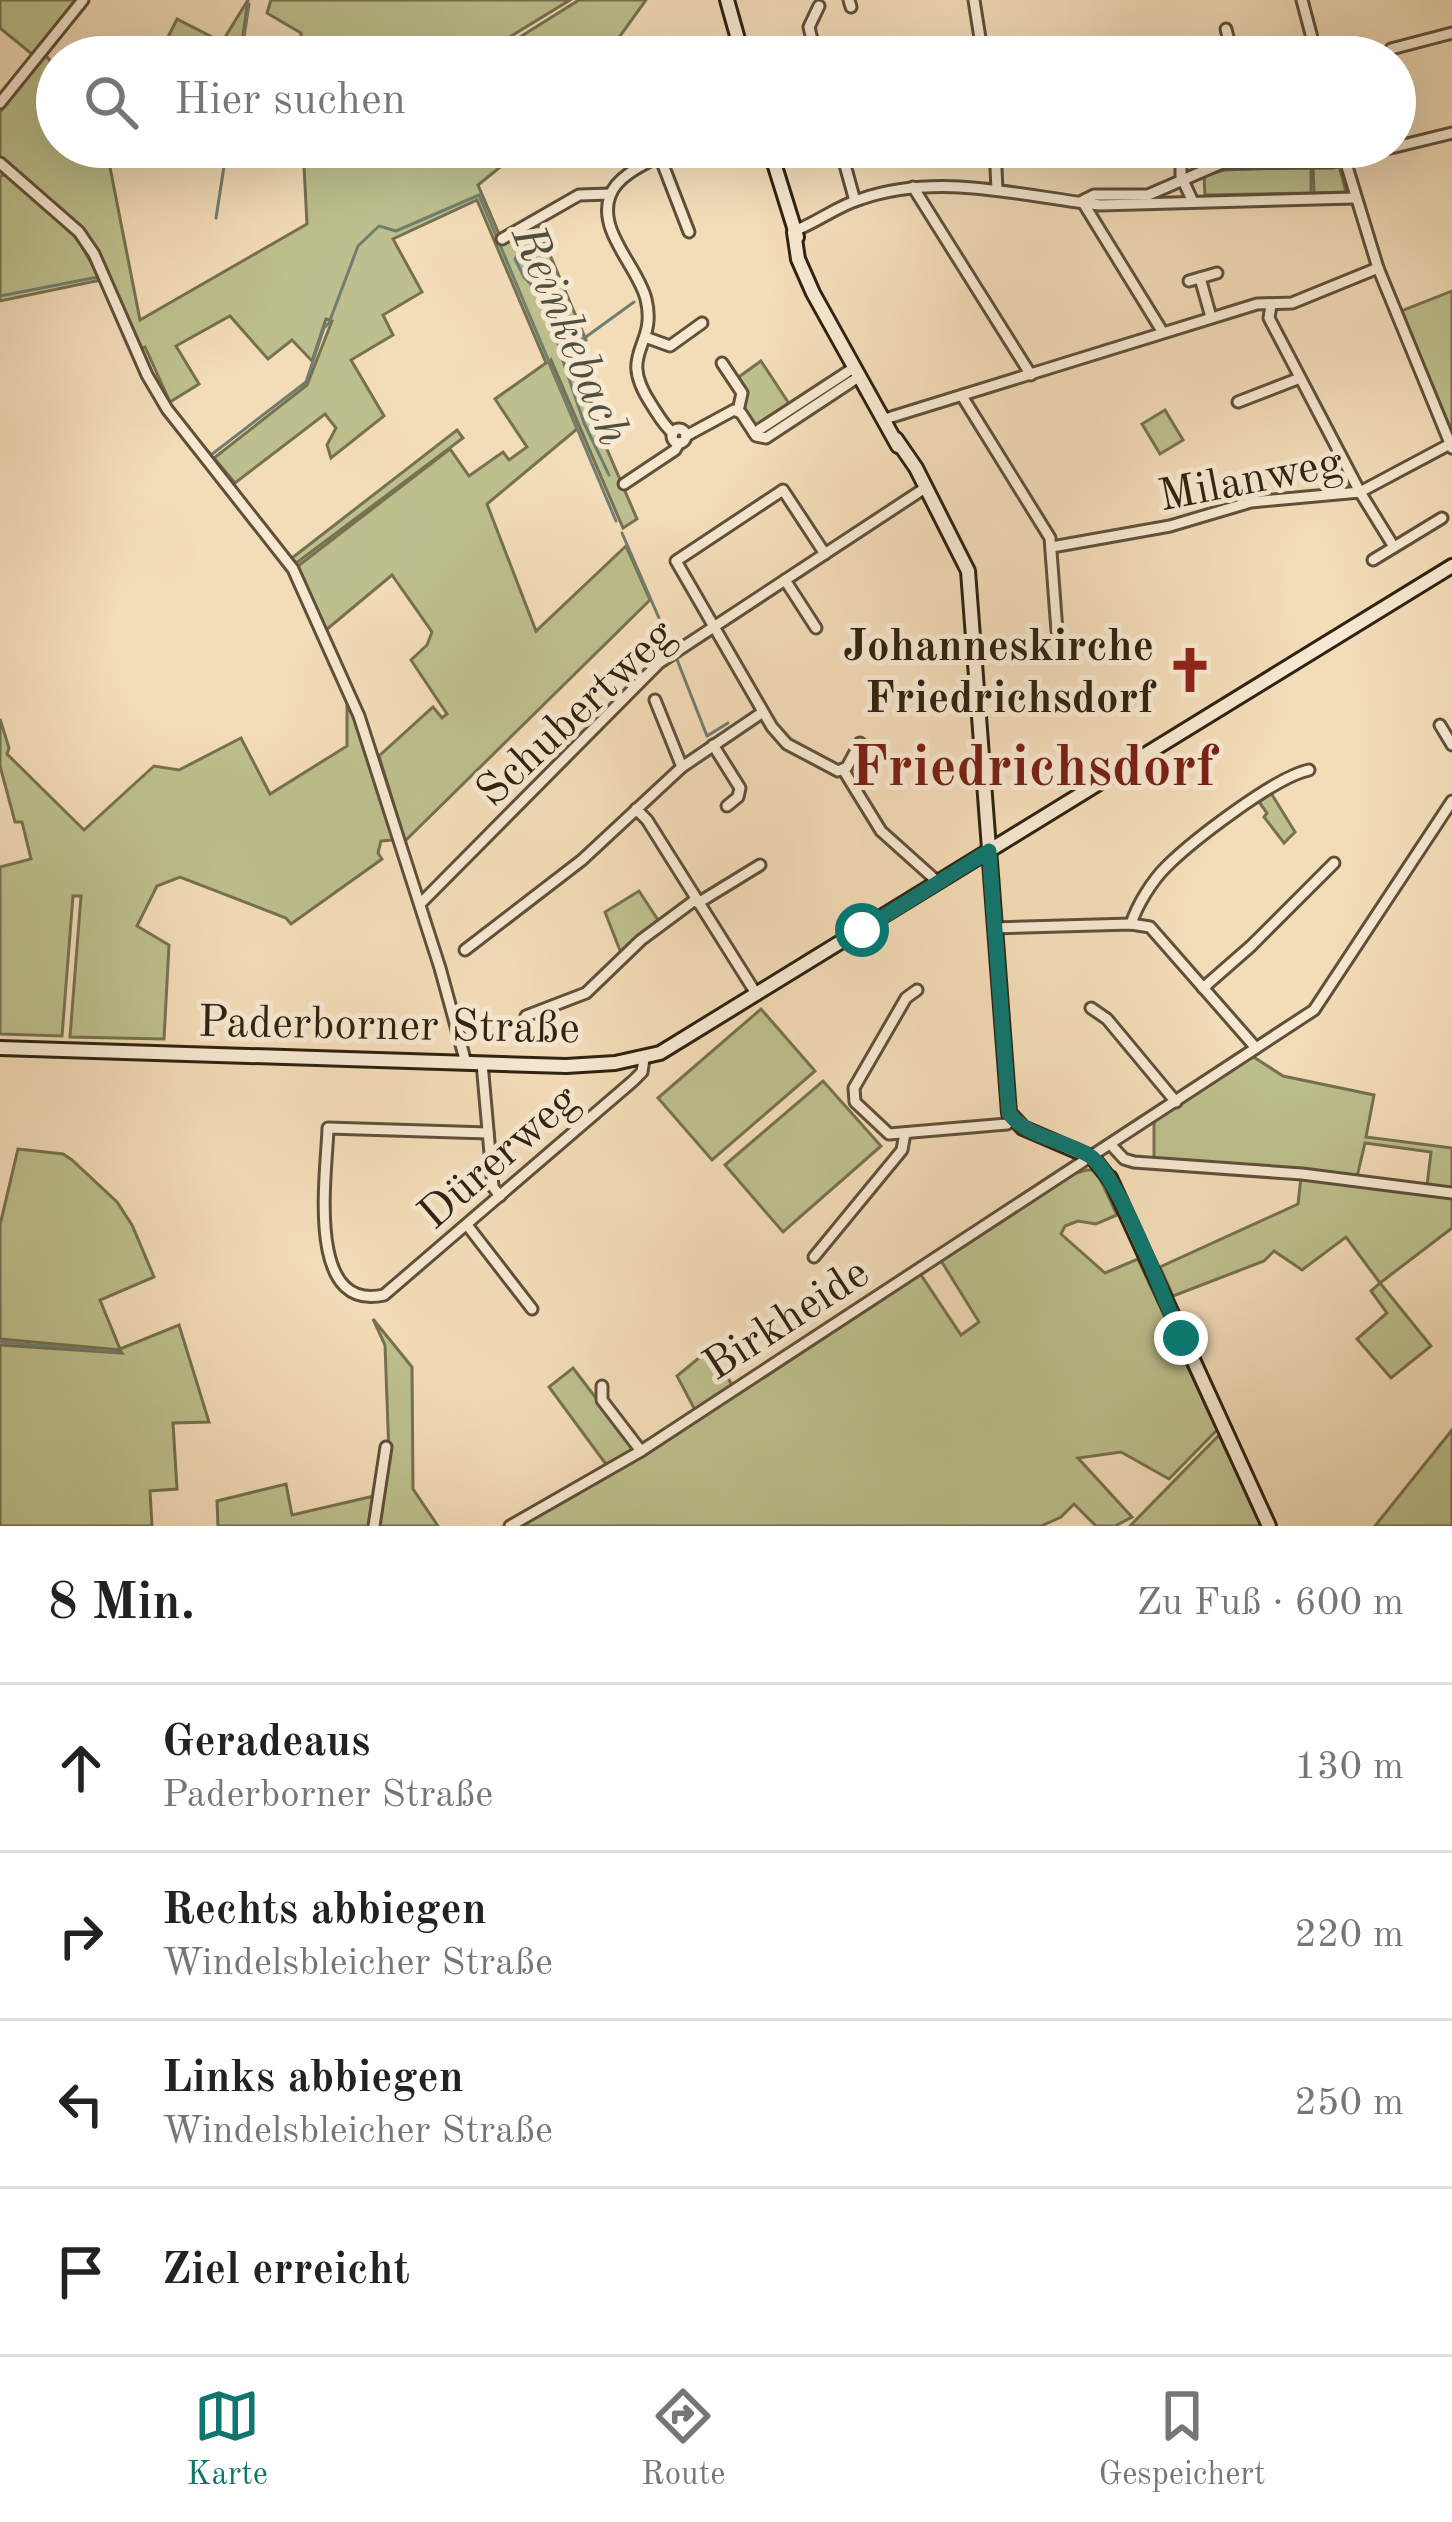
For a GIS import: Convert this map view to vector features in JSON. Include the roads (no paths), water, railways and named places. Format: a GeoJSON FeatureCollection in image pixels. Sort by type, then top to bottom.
{"type":"FeatureCollection","features":[{"type":"Feature","properties":{"kind":"main road"},"geometry":{"type":"LineString","coordinates":[[727,0],[737,36]]}},
{"type":"Feature","properties":{"kind":"main road"},"geometry":{"type":"LineString","coordinates":[[775,168],[813,293],[968,571],[1006,1099],[1013,1119],[1030,1131],[1101,1152],[1269,1526]]}},
{"type":"Feature","properties":{"kind":"main road"},"geometry":{"type":"LineString","coordinates":[[1446,569],[1452,584]]}},
{"type":"Feature","properties":{"kind":"main road","name":"Paderborner Straße"},"geometry":{"type":"LineString","coordinates":[[0,1048],[566,1066],[644,1059],[780,985],[794,972],[1446,569]]}},
{"type":"Feature","properties":{"kind":"street"},"geometry":{"type":"LineString","coordinates":[[54,36],[83,0]]}},
{"type":"Feature","properties":{"kind":"street"},"geometry":{"type":"LineString","coordinates":[[974,0],[980,36]]}},
{"type":"Feature","properties":{"kind":"street"},"geometry":{"type":"LineString","coordinates":[[1302,0],[1311,36]]}},
{"type":"Feature","properties":{"kind":"street"},"geometry":{"type":"LineString","coordinates":[[811,36],[809,27],[819,6]]}},
{"type":"Feature","properties":{"kind":"street"},"geometry":{"type":"LineString","coordinates":[[1226,28],[1228,36]]}},
{"type":"Feature","properties":{"kind":"street"},"geometry":{"type":"LineString","coordinates":[[1416,42],[1452,33]]}},
{"type":"Feature","properties":{"kind":"street"},"geometry":{"type":"LineString","coordinates":[[0,103],[36,58]]}},
{"type":"Feature","properties":{"kind":"street"},"geometry":{"type":"LineString","coordinates":[[1416,142],[1452,133]]}},
{"type":"Feature","properties":{"kind":"street"},"geometry":{"type":"LineString","coordinates":[[0,163],[79,232],[94,254],[167,410],[288,560],[359,716],[466,1063]]}},
{"type":"Feature","properties":{"kind":"street"},"geometry":{"type":"LineString","coordinates":[[641,168],[621,180],[610,194],[612,232],[645,293],[649,312],[635,358],[635,377],[679,437]]}},
{"type":"Feature","properties":{"kind":"street"},"geometry":{"type":"LineString","coordinates":[[664,168],[689,232]]}},
{"type":"Feature","properties":{"kind":"street"},"geometry":{"type":"LineString","coordinates":[[846,168],[855,200]]}},
{"type":"Feature","properties":{"kind":"street"},"geometry":{"type":"LineString","coordinates":[[996,168],[997,190]]}},
{"type":"Feature","properties":{"kind":"street"},"geometry":{"type":"LineString","coordinates":[[1182,168],[1182,182],[1193,202]]}},
{"type":"Feature","properties":{"kind":"street"},"geometry":{"type":"LineString","coordinates":[[1082,201],[1094,195],[1137,197],[1211,168]]}},
{"type":"Feature","properties":{"kind":"street"},"geometry":{"type":"LineString","coordinates":[[1346,168],[1378,268],[1451,446]]}},
{"type":"Feature","properties":{"kind":"street"},"geometry":{"type":"LineString","coordinates":[[793,232],[855,200],[913,187],[997,190],[1100,205],[1354,198]]}},
{"type":"Feature","properties":{"kind":"street"},"geometry":{"type":"LineString","coordinates":[[913,187],[1031,375]]}},
{"type":"Feature","properties":{"kind":"street"},"geometry":{"type":"LineString","coordinates":[[502,238],[579,195],[610,194]]}},
{"type":"Feature","properties":{"kind":"street"},"geometry":{"type":"LineString","coordinates":[[1082,201],[1162,331]]}},
{"type":"Feature","properties":{"kind":"street"},"geometry":{"type":"LineString","coordinates":[[885,419],[1210,317],[1257,304],[1292,302],[1378,268]]}},
{"type":"Feature","properties":{"kind":"street"},"geometry":{"type":"LineString","coordinates":[[1210,317],[1195,280],[1217,274]]}},
{"type":"Feature","properties":{"kind":"street"},"geometry":{"type":"LineString","coordinates":[[1271,305],[1269,318],[1394,547]]}},
{"type":"Feature","properties":{"kind":"street"},"geometry":{"type":"LineString","coordinates":[[645,337],[670,346],[702,323]]}},
{"type":"Feature","properties":{"kind":"street"},"geometry":{"type":"LineString","coordinates":[[722,363],[742,393],[738,411],[760,439],[857,372]]}},
{"type":"Feature","properties":{"kind":"street"},"geometry":{"type":"LineString","coordinates":[[1238,403],[1300,378]]}},
{"type":"Feature","properties":{"kind":"street"},"geometry":{"type":"LineString","coordinates":[[962,396],[1052,547],[1057,631]]}},
{"type":"Feature","properties":{"kind":"street"},"geometry":{"type":"LineString","coordinates":[[624,484],[675,450],[679,437],[738,411]]}},
{"type":"Feature","properties":{"kind":"street","name":"Milanweg"},"geometry":{"type":"LineString","coordinates":[[1052,547],[1170,526],[1251,502],[1360,492],[1451,446]]}},
{"type":"Feature","properties":{"kind":"street","name":"Schubertweg"},"geometry":{"type":"LineString","coordinates":[[420,904],[659,663],[825,554],[922,482]]}},
{"type":"Feature","properties":{"kind":"street"},"geometry":{"type":"LineString","coordinates":[[825,554],[784,490],[676,560],[763,712],[787,744],[844,771],[884,836],[939,883]]}},
{"type":"Feature","properties":{"kind":"street"},"geometry":{"type":"LineString","coordinates":[[1373,560],[1442,518]]}},
{"type":"Feature","properties":{"kind":"street"},"geometry":{"type":"LineString","coordinates":[[785,580],[816,628]]}},
{"type":"Feature","properties":{"kind":"street"},"geometry":{"type":"LineString","coordinates":[[655,700],[682,767]]}},
{"type":"Feature","properties":{"kind":"street"},"geometry":{"type":"LineString","coordinates":[[465,950],[582,860],[682,767],[763,712]]}},
{"type":"Feature","properties":{"kind":"street"},"geometry":{"type":"LineString","coordinates":[[1440,725],[1452,745]]}},
{"type":"Feature","properties":{"kind":"street"},"geometry":{"type":"LineString","coordinates":[[844,771],[860,742]]}},
{"type":"Feature","properties":{"kind":"street"},"geometry":{"type":"LineString","coordinates":[[712,745],[740,788],[739,797],[727,806]]}},
{"type":"Feature","properties":{"kind":"street"},"geometry":{"type":"LineString","coordinates":[[1130,924],[1168,865],[1270,787],[1309,770]]}},
{"type":"Feature","properties":{"kind":"street","name":"Birkheide"},"geometry":{"type":"LineString","coordinates":[[510,1526],[641,1451],[1101,1152],[1320,1002],[1452,801]]}},
{"type":"Feature","properties":{"kind":"street"},"geometry":{"type":"LineString","coordinates":[[636,809],[758,994]]}},
{"type":"Feature","properties":{"kind":"street"},"geometry":{"type":"LineString","coordinates":[[1203,988],[1334,863]]}},
{"type":"Feature","properties":{"kind":"street"},"geometry":{"type":"LineString","coordinates":[[526,1016],[586,992],[641,940],[760,865]]}},
{"type":"Feature","properties":{"kind":"street"},"geometry":{"type":"LineString","coordinates":[[994,928],[1150,927],[1256,1048]]}},
{"type":"Feature","properties":{"kind":"street"},"geometry":{"type":"LineString","coordinates":[[917,990],[906,998],[853,1096],[858,1107],[884,1131],[905,1133],[1006,1124],[1013,1119]]}},
{"type":"Feature","properties":{"kind":"street"},"geometry":{"type":"LineString","coordinates":[[1091,1008],[1107,1019],[1176,1102]]}},
{"type":"Feature","properties":{"kind":"street","name":"Dürerweg"},"geometry":{"type":"LineString","coordinates":[[488,1132],[328,1128],[330,1266],[349,1288],[374,1297],[384,1295],[633,1081],[643,1070],[644,1059]]}},
{"type":"Feature","properties":{"kind":"street"},"geometry":{"type":"LineString","coordinates":[[482,1063],[494,1187],[500,1196]]}},
{"type":"Feature","properties":{"kind":"street"},"geometry":{"type":"LineString","coordinates":[[814,1257],[902,1150],[905,1133]]}},
{"type":"Feature","properties":{"kind":"street"},"geometry":{"type":"LineString","coordinates":[[1101,1152],[1134,1162],[1452,1193]]}},
{"type":"Feature","properties":{"kind":"street"},"geometry":{"type":"LineString","coordinates":[[466,1225],[532,1309]]}},
{"type":"Feature","properties":{"kind":"street"},"geometry":{"type":"LineString","coordinates":[[602,1386],[602,1400],[641,1451]]}},
{"type":"Feature","properties":{"kind":"street"},"geometry":{"type":"LineString","coordinates":[[374,1526],[386,1447]]}},
{"type":"Feature","properties":{"kind":"water"},"geometry":{"type":"Polygon","coordinates":[[[521,248],[533,248],[540,282],[567,328],[561,352],[540,294],[515,259],[521,248]]]}},
{"type":"Feature","properties":{"kind":"waterway"},"geometry":{"type":"LineString","coordinates":[[244,36],[249,4]]}},
{"type":"Feature","properties":{"kind":"waterway"},"geometry":{"type":"LineString","coordinates":[[216,218],[224,168]]}},
{"type":"Feature","properties":{"kind":"waterway","name":"Reinkebach"},"geometry":{"type":"LineString","coordinates":[[174,410],[211,455],[306,382],[358,246],[379,226],[396,231],[479,195],[616,521]]}},
{"type":"Feature","properties":{"kind":"waterway"},"geometry":{"type":"LineString","coordinates":[[108,275],[152,374]]}},
{"type":"Feature","properties":{"kind":"waterway","name":"Reinkebach"},"geometry":{"type":"LineString","coordinates":[[0,296],[98,277]]}},
{"type":"Feature","properties":{"kind":"waterway"},"geometry":{"type":"LineString","coordinates":[[609,475],[584,423],[561,355],[634,302]]}},
{"type":"Feature","properties":{"kind":"waterway","name":"Reinkebach"},"geometry":{"type":"LineString","coordinates":[[622,533],[672,648]]}},
{"type":"Feature","properties":{"kind":"waterway","name":"Reinkebach"},"geometry":{"type":"LineString","coordinates":[[676,657],[707,736],[728,723]]}},
{"type":"Feature","properties":{"kind":"waterway"},"geometry":{"type":"LineString","coordinates":[[0,1342],[118,1352]]}},
{"type":"Feature","properties":{"kind":"place","name":"Johanneskirche Friedrichsdorf"},"geometry":{"type":"Point","coordinates":[1190,670]}},
{"type":"Feature","properties":{"kind":"district","name":"Friedrichsdorf"},"geometry":{"type":"Point","coordinates":[1033,765]}}]}
